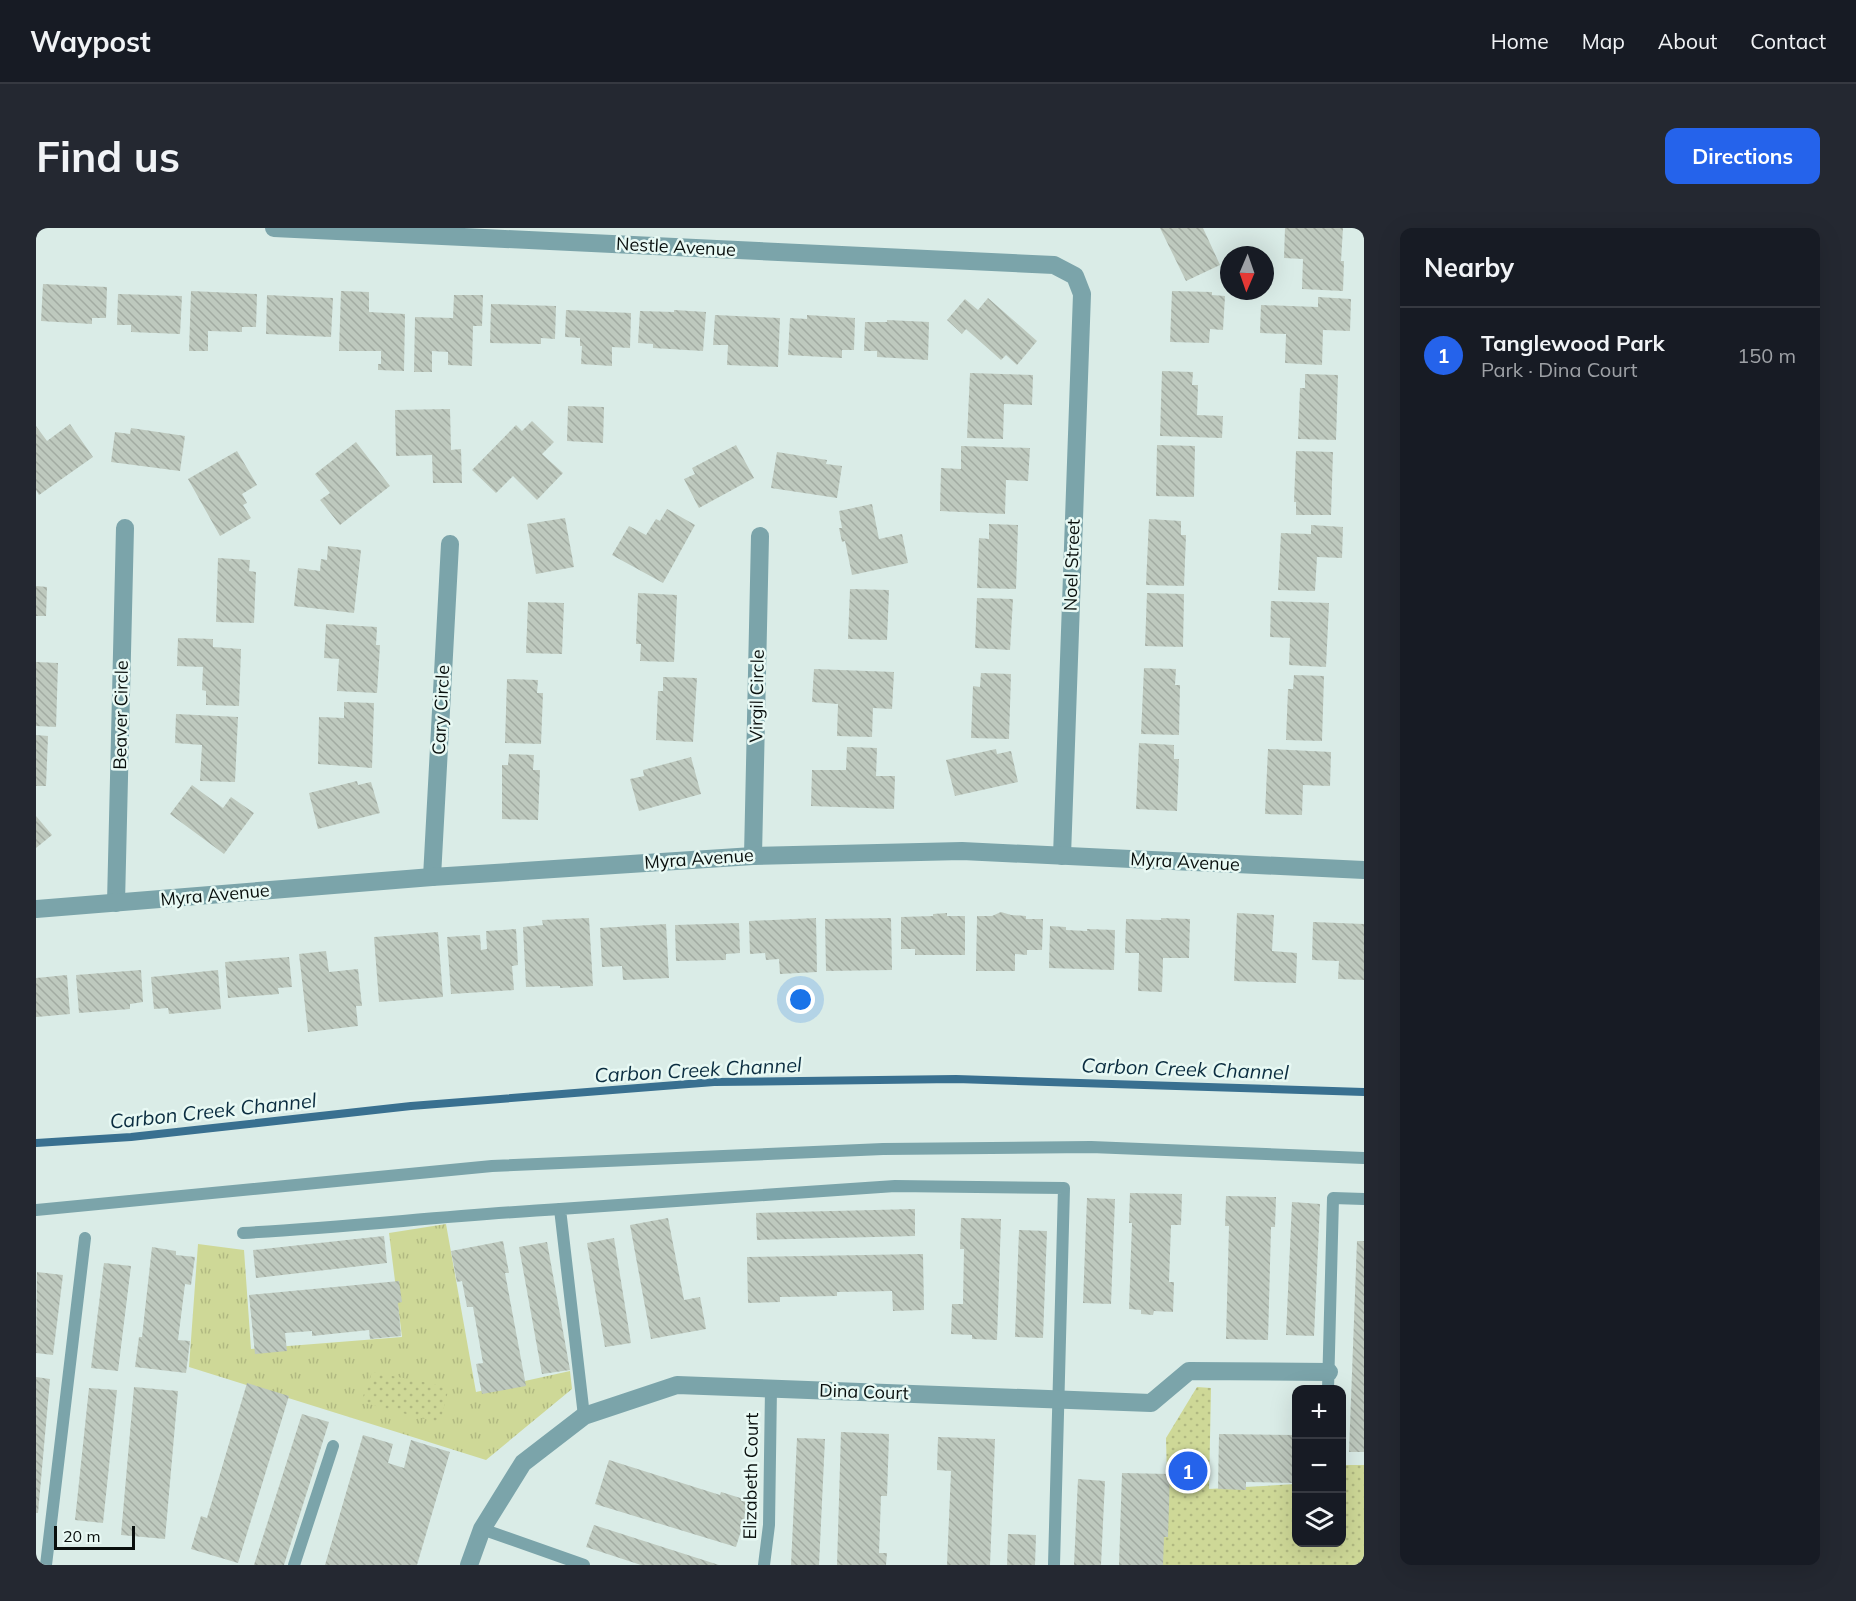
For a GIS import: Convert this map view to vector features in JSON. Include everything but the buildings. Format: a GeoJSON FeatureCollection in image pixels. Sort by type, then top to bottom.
{"type":"FeatureCollection","features":[{"type":"Feature","properties":{"kind":"street","name":"Nestle Avenue"},"geometry":{"type":"LineString","coordinates":[[274,228],[1054,265],[1075,276]]}},
{"type":"Feature","properties":{"kind":"street","name":"Noel Street"},"geometry":{"type":"LineString","coordinates":[[1062,856],[1082,294],[1075,276]]}},
{"type":"Feature","properties":{"kind":"street","name":"Beaver Circle"},"geometry":{"type":"LineString","coordinates":[[116,903],[125,528]]}},
{"type":"Feature","properties":{"kind":"street","name":"Virgil Circle"},"geometry":{"type":"LineString","coordinates":[[753,856],[760,536]]}},
{"type":"Feature","properties":{"kind":"street","name":"Cary Circle"},"geometry":{"type":"LineString","coordinates":[[432,877],[450,544]]}},
{"type":"Feature","properties":{"kind":"street","name":"Myra Avenue"},"geometry":{"type":"LineString","coordinates":[[36,909],[432,877],[753,856],[962,851],[1364,870]]}},
{"type":"Feature","properties":{"kind":"street","name":"Dina Court"},"geometry":{"type":"LineString","coordinates":[[470,1565],[482,1529],[524,1463],[584,1416],[676,1385],[1151,1403],[1189,1371],[1329,1381]]}},
{"type":"Feature","properties":{"kind":"lane"},"geometry":{"type":"LineString","coordinates":[[36,1210],[492,1166],[871,1149],[1091,1147],[1364,1158]]}},
{"type":"Feature","properties":{"kind":"lane"},"geometry":{"type":"LineString","coordinates":[[243,1233],[461,1215],[895,1186],[1064,1188],[1054,1565]]}},
{"type":"Feature","properties":{"kind":"lane"},"geometry":{"type":"LineString","coordinates":[[1329,1381],[1333,1198],[1364,1199]]}},
{"type":"Feature","properties":{"kind":"lane"},"geometry":{"type":"LineString","coordinates":[[560,1209],[584,1416]]}},
{"type":"Feature","properties":{"kind":"lane"},"geometry":{"type":"LineString","coordinates":[[46,1565],[85,1238]]}},
{"type":"Feature","properties":{"kind":"lane","name":"Elizabeth Court"},"geometry":{"type":"LineString","coordinates":[[764,1565],[769,1525],[771,1388]]}},
{"type":"Feature","properties":{"kind":"lane"},"geometry":{"type":"LineString","coordinates":[[294,1565],[333,1446]]}},
{"type":"Feature","properties":{"kind":"lane"},"geometry":{"type":"LineString","coordinates":[[482,1529],[584,1565]]}},
{"type":"Feature","properties":{"kind":"green space"},"geometry":{"type":"Polygon","coordinates":[[[446,1224],[476,1392],[570,1371],[572,1389],[486,1460],[189,1367],[198,1244],[244,1250],[251,1349],[402,1337],[389,1233],[446,1224]]]}},
{"type":"Feature","properties":{"kind":"green space"},"geometry":{"type":"Polygon","coordinates":[[[372,1372],[449,1387],[440,1423],[361,1402],[372,1372]]]}},
{"type":"Feature","properties":{"kind":"green space"},"geometry":{"type":"Polygon","coordinates":[[[1197,1387],[1211,1388],[1209,1489],[1292,1484],[1292,1547],[1346,1547],[1346,1465],[1364,1465],[1364,1565],[1161,1565],[1167,1477],[1166,1438],[1197,1387]]]}},
{"type":"Feature","properties":{"kind":"waterway","name":"Carbon Creek Channel"},"geometry":{"type":"LineString","coordinates":[[36,1143],[131,1137],[411,1106],[714,1082],[956,1079],[1364,1092]]}},
{"type":"Feature","properties":{"kind":"place","name":"Tanglewood Park"},"geometry":{"type":"Point","coordinates":[1188,1471]}}]}
